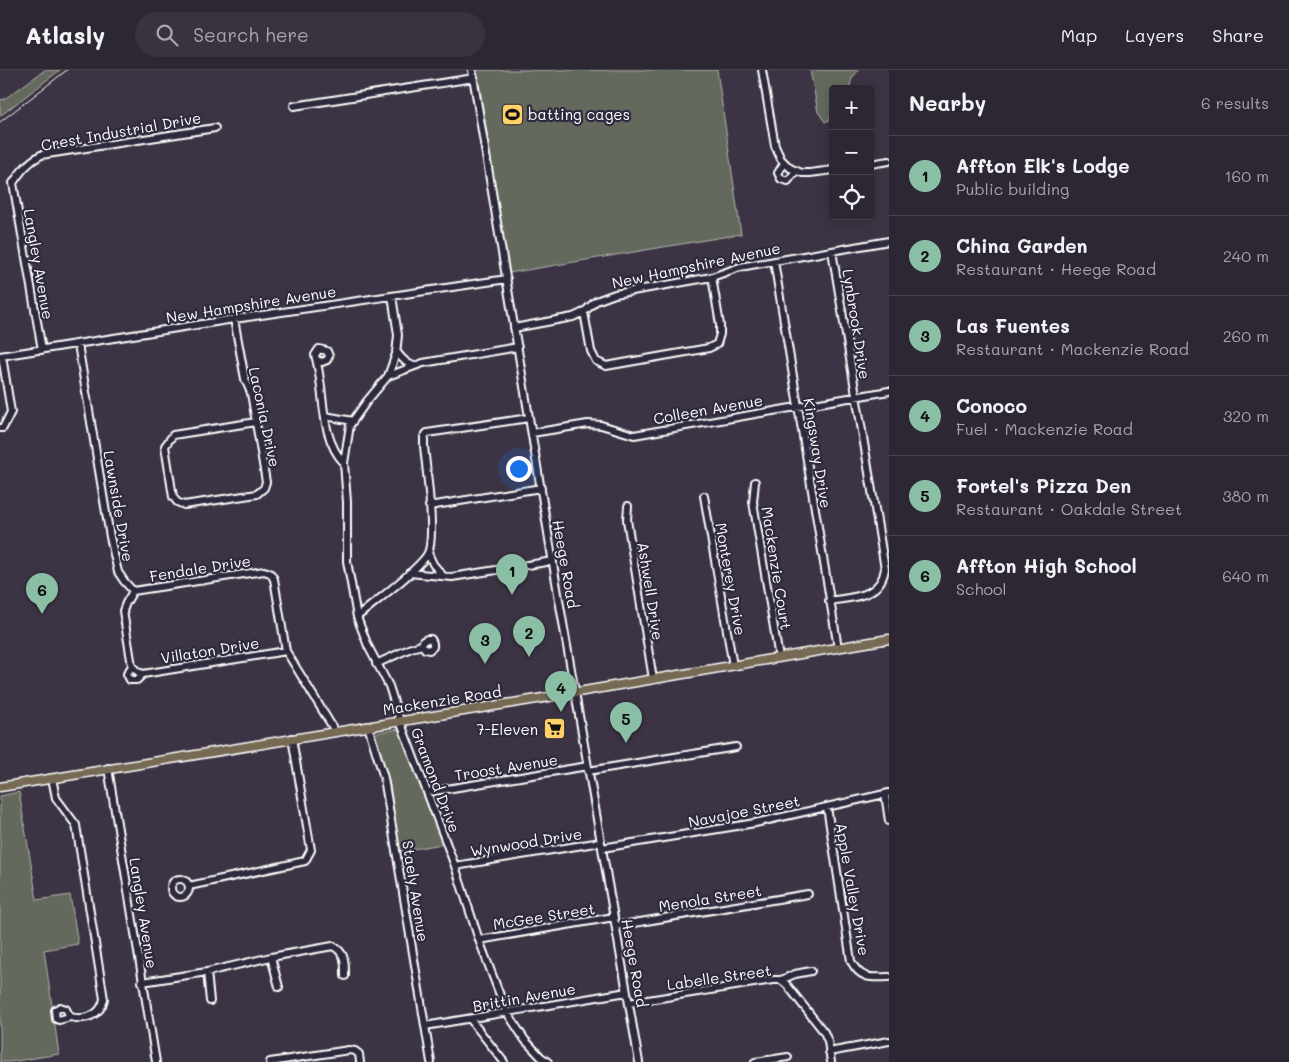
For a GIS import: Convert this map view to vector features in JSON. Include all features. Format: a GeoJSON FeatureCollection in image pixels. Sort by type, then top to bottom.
{"type":"FeatureCollection","features":[{"type":"Feature","properties":{"kind":"main road","name":"Mackenzie Road"},"geometry":{"type":"LineString","coordinates":[[0,787],[889,639]]}},
{"type":"Feature","properties":{"kind":"street","name":"Heege Road"},"geometry":{"type":"LineString","coordinates":[[472,70],[553,561],[639,1062]]}},
{"type":"Feature","properties":{"kind":"street"},"geometry":{"type":"LineString","coordinates":[[762,70],[778,155],[784,163],[796,171],[810,174],[829,171]]}},
{"type":"Feature","properties":{"kind":"street"},"geometry":{"type":"LineString","coordinates":[[294,106],[474,78]]}},
{"type":"Feature","properties":{"kind":"street","name":"Crest Industrial Drive"},"geometry":{"type":"LineString","coordinates":[[13,183],[25,166],[41,156],[215,128]]}},
{"type":"Feature","properties":{"kind":"street"},"geometry":{"type":"LineString","coordinates":[[874,163],[889,161]]}},
{"type":"Feature","properties":{"kind":"street"},"geometry":{"type":"LineString","coordinates":[[784,163],[778,172],[781,179],[788,181],[796,171]]}},
{"type":"Feature","properties":{"kind":"street","name":"Langley Avenue"},"geometry":{"type":"LineString","coordinates":[[13,183],[42,350]]}},
{"type":"Feature","properties":{"kind":"street","name":"New Hampshire Avenue"},"geometry":{"type":"LineString","coordinates":[[514,328],[573,317],[584,312],[596,301],[615,294],[712,277],[740,267],[889,241]]}},
{"type":"Feature","properties":{"kind":"street","name":"Lynbrook Drive"},"geometry":{"type":"LineString","coordinates":[[829,601],[865,595],[884,578],[885,569],[832,251]]}},
{"type":"Feature","properties":{"kind":"street","name":"Kingsway Drive"},"geometry":{"type":"LineString","coordinates":[[774,261],[838,648]]}},
{"type":"Feature","properties":{"kind":"street"},"geometry":{"type":"LineString","coordinates":[[584,312],[591,351],[596,361],[606,366],[709,348],[717,344],[720,334],[712,277]]}},
{"type":"Feature","properties":{"kind":"street","name":"New Hampshire Avenue"},"geometry":{"type":"LineString","coordinates":[[1,356],[234,319],[507,279]]}},
{"type":"Feature","properties":{"kind":"street","name":"Gramond Drive"},"geometry":{"type":"LineString","coordinates":[[392,296],[398,335],[396,351],[388,376],[366,401],[350,425],[344,463],[347,502],[347,561],[357,617],[376,664],[389,686],[400,721],[428,792],[479,940],[506,1011],[525,1040],[541,1058],[548,1062]]}},
{"type":"Feature","properties":{"kind":"street","name":"Laconia Drive"},"geometry":{"type":"LineString","coordinates":[[234,319],[244,373],[251,393],[256,422],[266,482],[264,488],[257,494],[184,506],[177,502],[173,496],[165,446],[173,435],[256,422]]}},
{"type":"Feature","properties":{"kind":"street","name":"Lawnside Drive"},"geometry":{"type":"LineString","coordinates":[[78,344],[110,537],[118,572],[133,591]]}},
{"type":"Feature","properties":{"kind":"street"},"geometry":{"type":"LineString","coordinates":[[388,376],[414,366],[518,347]]}},
{"type":"Feature","properties":{"kind":"street"},"geometry":{"type":"LineString","coordinates":[[396,351],[400,358],[414,366]]}},
{"type":"Feature","properties":{"kind":"street"},"geometry":{"type":"LineString","coordinates":[[0,428],[7,421],[11,412],[1,356]]}},
{"type":"Feature","properties":{"kind":"street"},"geometry":{"type":"LineString","coordinates":[[317,360],[325,416],[332,447],[344,463]]}},
{"type":"Feature","properties":{"kind":"street","name":"Colleen Avenue"},"geometry":{"type":"LineString","coordinates":[[532,433],[588,424],[601,425],[634,435],[889,392]]}},
{"type":"Feature","properties":{"kind":"street"},"geometry":{"type":"LineString","coordinates":[[325,416],[353,421]]}},
{"type":"Feature","properties":{"kind":"street"},"geometry":{"type":"LineString","coordinates":[[443,576],[433,564],[428,553],[431,534],[424,438],[427,433],[529,418]]}},
{"type":"Feature","properties":{"kind":"street","name":"Mackenzie Court"},"geometry":{"type":"LineString","coordinates":[[755,482],[753,502],[780,658]]}},
{"type":"Feature","properties":{"kind":"street"},"geometry":{"type":"LineString","coordinates":[[429,506],[541,488]]}},
{"type":"Feature","properties":{"kind":"street","name":"Monterey Drive"},"geometry":{"type":"LineString","coordinates":[[704,496],[733,666]]}},
{"type":"Feature","properties":{"kind":"street","name":"Ashwell Drive"},"geometry":{"type":"LineString","coordinates":[[628,506],[627,520],[653,679]]}},
{"type":"Feature","properties":{"kind":"street"},"geometry":{"type":"LineString","coordinates":[[357,617],[409,573],[428,553]]}},
{"type":"Feature","properties":{"kind":"street"},"geometry":{"type":"LineString","coordinates":[[409,573],[452,577],[553,561]]}},
{"type":"Feature","properties":{"kind":"street","name":"Fendale Drive"},"geometry":{"type":"LineString","coordinates":[[133,591],[264,571],[270,573],[274,579],[286,650]]}},
{"type":"Feature","properties":{"kind":"street"},"geometry":{"type":"LineString","coordinates":[[132,666],[127,674],[130,680],[137,680],[140,673],[132,666],[123,611],[133,591]]}},
{"type":"Feature","properties":{"kind":"street"},"geometry":{"type":"LineString","coordinates":[[376,664],[411,648],[422,646]]}},
{"type":"Feature","properties":{"kind":"street"},"geometry":{"type":"LineString","coordinates":[[286,650],[335,731]]}},
{"type":"Feature","properties":{"kind":"street","name":"Villaton Drive"},"geometry":{"type":"LineString","coordinates":[[140,673],[286,650]]}},
{"type":"Feature","properties":{"kind":"street","name":"Staely Avenue"},"geometry":{"type":"LineString","coordinates":[[368,726],[384,778],[405,897],[430,1062]]}},
{"type":"Feature","properties":{"kind":"street"},"geometry":{"type":"LineString","coordinates":[[189,886],[305,861],[311,850],[292,738]]}},
{"type":"Feature","properties":{"kind":"street","name":"Troost Avenue"},"geometry":{"type":"LineString","coordinates":[[428,792],[736,747]]}},
{"type":"Feature","properties":{"kind":"street","name":"Langley Avenue"},"geometry":{"type":"LineString","coordinates":[[108,768],[156,1062]]}},
{"type":"Feature","properties":{"kind":"street"},"geometry":{"type":"LineString","coordinates":[[52,778],[56,798],[76,825],[104,998],[103,1006],[96,1014],[85,1018],[70,1017]]}},
{"type":"Feature","properties":{"kind":"street"},"geometry":{"type":"LineString","coordinates":[[887,794],[889,821]]}},
{"type":"Feature","properties":{"kind":"street","name":"Navajoe Street"},"geometry":{"type":"LineString","coordinates":[[601,845],[755,823],[887,794]]}},
{"type":"Feature","properties":{"kind":"street","name":"Apple Valley Drive"},"geometry":{"type":"LineString","coordinates":[[827,807],[851,961],[856,970],[863,975],[872,978],[889,977]]}},
{"type":"Feature","properties":{"kind":"street","name":"Wynwood Drive"},"geometry":{"type":"LineString","coordinates":[[455,866],[601,845]]}},
{"type":"Feature","properties":{"kind":"street","name":"Menola Street"},"geometry":{"type":"LineString","coordinates":[[616,926],[808,894]]}},
{"type":"Feature","properties":{"kind":"street","name":"McGee Street"},"geometry":{"type":"LineString","coordinates":[[479,940],[614,917]]}},
{"type":"Feature","properties":{"kind":"street"},"geometry":{"type":"LineString","coordinates":[[142,982],[207,972],[271,957],[333,946],[340,949],[343,954],[345,976]]}},
{"type":"Feature","properties":{"kind":"street"},"geometry":{"type":"LineString","coordinates":[[271,957],[279,987]]}},
{"type":"Feature","properties":{"kind":"street","name":"Labelle Street"},"geometry":{"type":"LineString","coordinates":[[629,1003],[781,980],[795,974],[811,971]]}},
{"type":"Feature","properties":{"kind":"street"},"geometry":{"type":"LineString","coordinates":[[207,972],[210,1001]]}},
{"type":"Feature","properties":{"kind":"street"},"geometry":{"type":"LineString","coordinates":[[781,980],[824,1032],[828,1041],[831,1062]]}},
{"type":"Feature","properties":{"kind":"street","name":"Brittin Avenue"},"geometry":{"type":"LineString","coordinates":[[424,1026],[627,992]]}},
{"type":"Feature","properties":{"kind":"street"},"geometry":{"type":"LineString","coordinates":[[470,1019],[504,1062]]}},
{"type":"Feature","properties":{"kind":"street"},"geometry":{"type":"LineString","coordinates":[[830,1052],[889,1041]]}},
{"type":"Feature","properties":{"kind":"street"},"geometry":{"type":"LineString","coordinates":[[270,1062],[349,1050],[356,1051],[359,1054],[360,1062]]}},
{"type":"Feature","properties":{"kind":"street"},"geometry":{"type":"LineString","coordinates":[[755,1062],[788,1057]]}},
{"type":"Feature","properties":{"kind":"green space"},"geometry":{"type":"Polygon","coordinates":[[[45,70],[60,70],[0,116],[0,99],[3,100],[45,70]]]}},
{"type":"Feature","properties":{"kind":"green space"},"geometry":{"type":"Polygon","coordinates":[[[477,70],[717,70],[741,234],[509,273],[477,70]]]}},
{"type":"Feature","properties":{"kind":"green space"},"geometry":{"type":"Polygon","coordinates":[[[810,70],[859,70],[852,78],[850,85],[829,85],[829,120],[825,122],[818,112],[810,70]]]}},
{"type":"Feature","properties":{"kind":"green space"},"geometry":{"type":"Polygon","coordinates":[[[398,729],[401,731],[443,844],[400,851],[390,785],[375,736],[376,733],[398,729]]]}},
{"type":"Feature","properties":{"kind":"green space"},"geometry":{"type":"Polygon","coordinates":[[[19,792],[37,900],[70,895],[78,944],[44,950],[59,1054],[0,1062],[0,796],[19,792]]]}},
{"type":"Feature","properties":{"kind":"railway"},"geometry":{"type":"LineString","coordinates":[[0,122],[67,70]]}},
{"type":"Feature","properties":{"kind":"place","name":"batting cages"},"geometry":{"type":"Point","coordinates":[512,114]}},
{"type":"Feature","properties":{"kind":"place","name":"Affton Elk's Lodge"},"geometry":{"type":"Point","coordinates":[512,595]}},
{"type":"Feature","properties":{"kind":"place","name":"Affton High School"},"geometry":{"type":"Point","coordinates":[42,614]}},
{"type":"Feature","properties":{"kind":"place","name":"China Garden"},"geometry":{"type":"Point","coordinates":[529,657]}},
{"type":"Feature","properties":{"kind":"place","name":"Las Fuentes"},"geometry":{"type":"Point","coordinates":[485,664]}},
{"type":"Feature","properties":{"kind":"place","name":"Conoco"},"geometry":{"type":"Point","coordinates":[561,712]}},
{"type":"Feature","properties":{"kind":"place","name":"7-Eleven"},"geometry":{"type":"Point","coordinates":[554,729]}},
{"type":"Feature","properties":{"kind":"place","name":"Fortel's Pizza Den"},"geometry":{"type":"Point","coordinates":[626,743]}}]}
